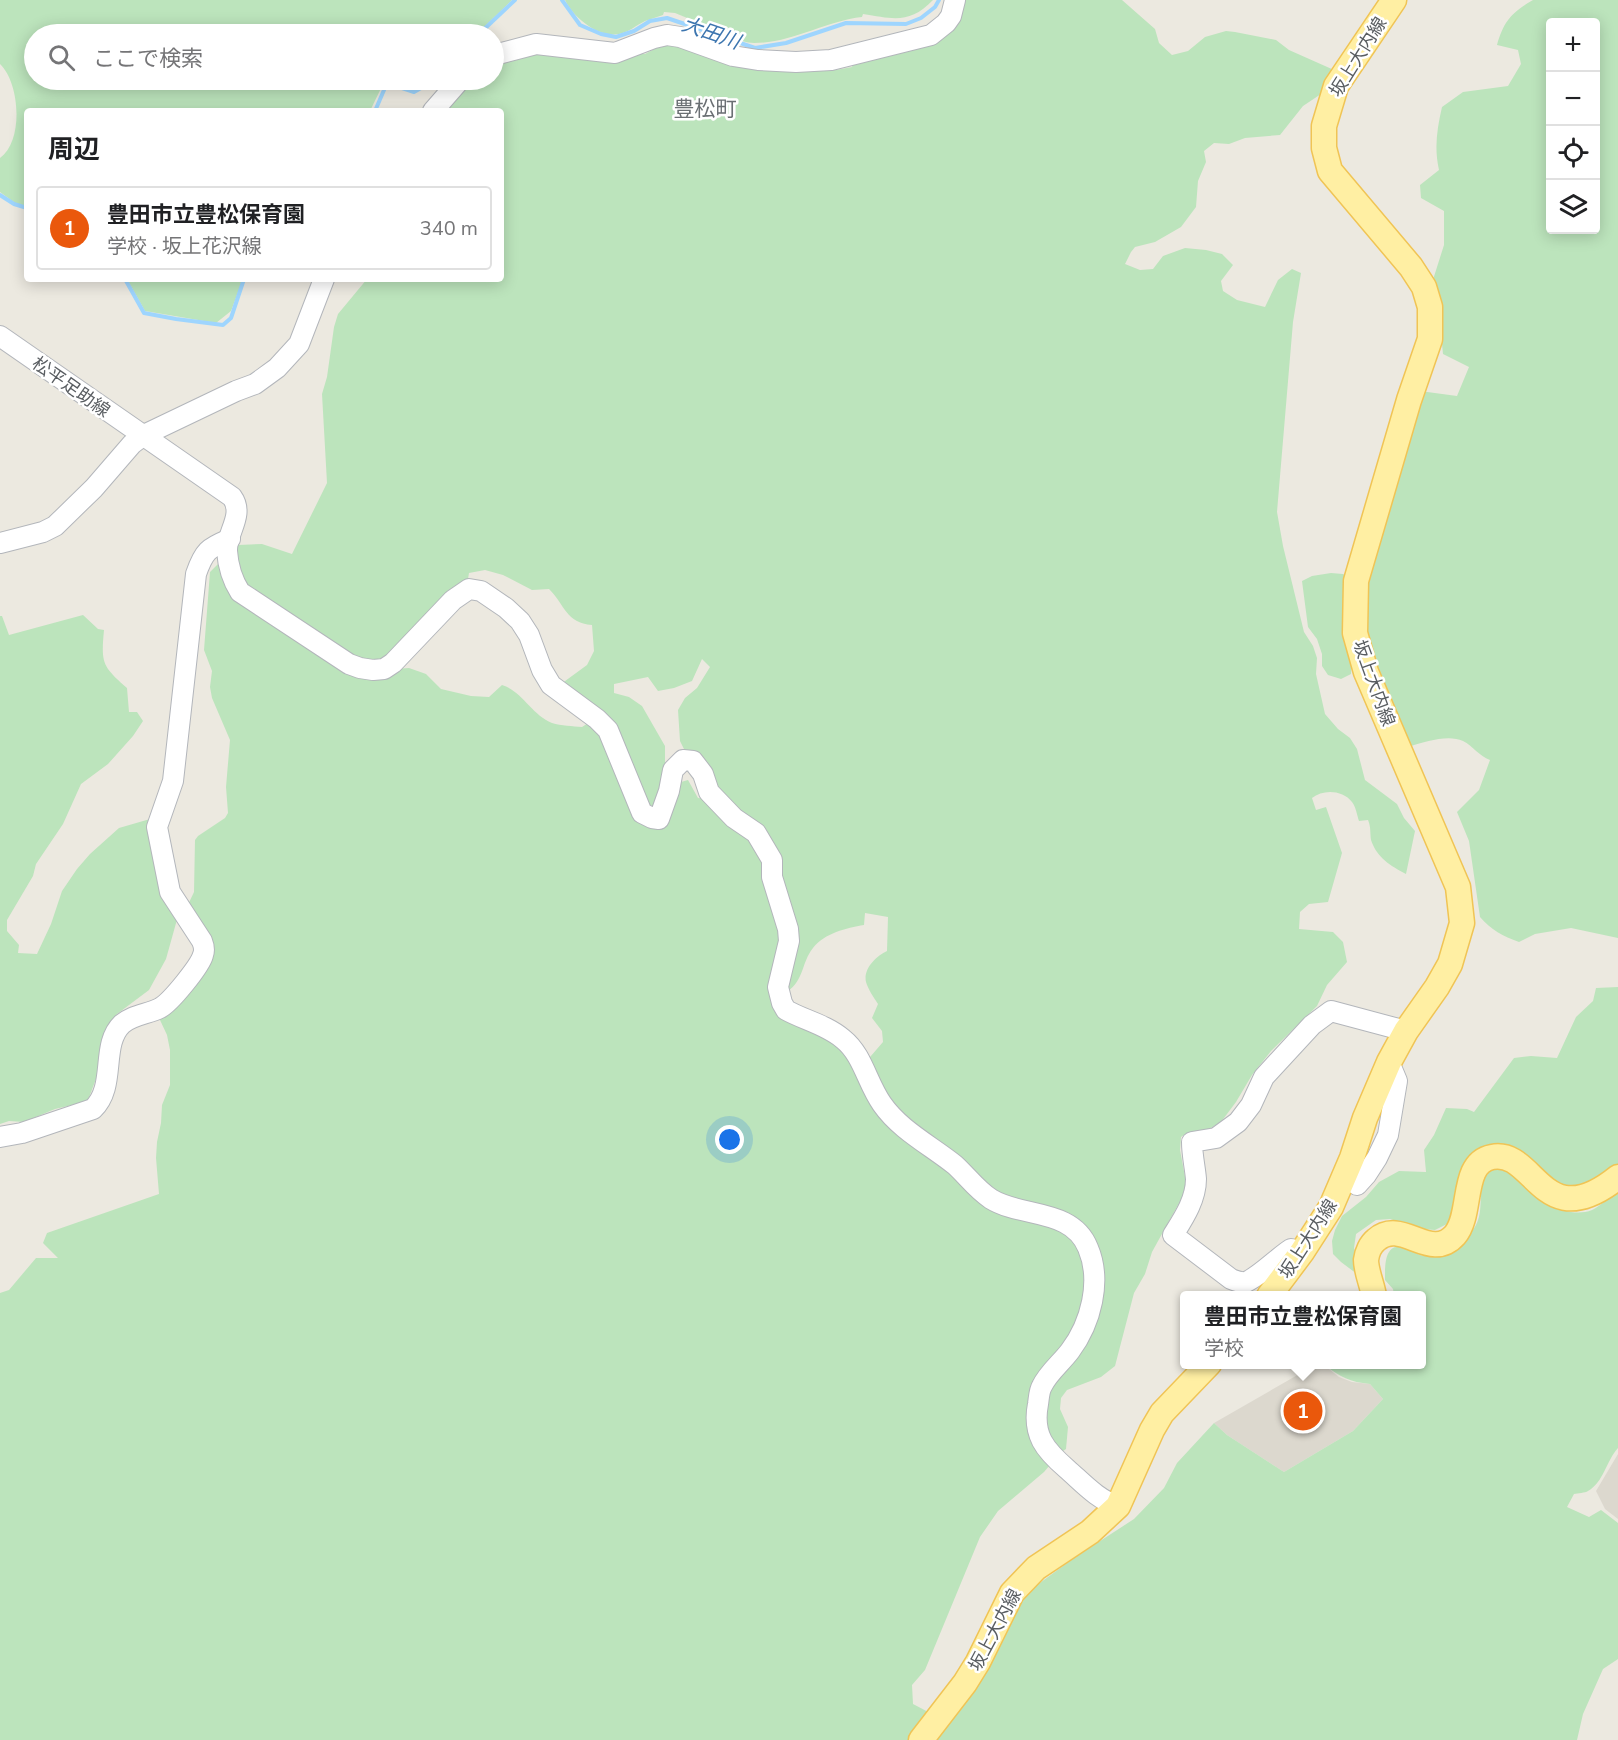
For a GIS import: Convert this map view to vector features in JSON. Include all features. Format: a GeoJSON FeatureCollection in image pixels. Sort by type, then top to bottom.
{"type":"FeatureCollection","features":[{"type":"Feature","properties":{"kind":"main road","name":"坂上大内線"},"geometry":{"type":"LineString","coordinates":[[1273,1291],[1302,1252],[1336,1197],[1365,1118],[1389,1062],[1406,1031],[1450,964],[1462,923],[1458,887],[1450,864],[1366,672],[1355,633],[1356,581],[1409,400],[1430,339],[1430,307],[1424,287],[1412,267],[1330,171],[1324,148],[1324,126],[1336,86],[1394,0]]}},
{"type":"Feature","properties":{"kind":"main road"},"geometry":{"type":"LineString","coordinates":[[1373,1291],[1366,1260],[1374,1241],[1387,1233],[1394,1232],[1405,1234],[1430,1245],[1446,1242],[1453,1237],[1464,1221],[1470,1178],[1484,1159],[1499,1156],[1510,1159],[1533,1180],[1552,1193],[1569,1199],[1588,1197],[1618,1178]]}},
{"type":"Feature","properties":{"kind":"main road","name":"坂上大内線"},"geometry":{"type":"LineString","coordinates":[[921,1740],[965,1683],[978,1662],[1012,1593],[1021,1581],[1048,1559],[1090,1532],[1118,1506],[1162,1413],[1205,1369]]}},
{"type":"Feature","properties":{"kind":"street"},"geometry":{"type":"LineString","coordinates":[[504,52],[536,44],[615,53],[667,35],[680,37],[733,56],[758,60],[796,62],[831,60],[931,35],[951,16],[955,0]]}},
{"type":"Feature","properties":{"kind":"street"},"geometry":{"type":"LineString","coordinates":[[435,108],[451,90]]}},
{"type":"Feature","properties":{"kind":"street"},"geometry":{"type":"LineString","coordinates":[[0,543],[43,532],[55,526],[132,444],[144,435],[255,384],[277,368],[299,344],[323,282]]}},
{"type":"Feature","properties":{"kind":"street","name":"松平足助線"},"geometry":{"type":"LineString","coordinates":[[0,336],[136,433],[144,435],[153,444],[232,497],[237,508],[227,550],[234,582],[240,592],[337,656],[360,669],[384,669],[393,663],[453,600],[469,589],[481,591],[520,621],[529,634],[542,670],[551,685],[597,719],[608,730],[642,813],[659,819],[669,791],[673,770],[683,760],[693,761],[703,774],[708,792],[734,818],[756,833],[772,860],[772,877],[788,929],[789,941],[778,987],[786,1010],[841,1037],[855,1050],[871,1088],[884,1107],[905,1128],[956,1166],[991,1199],[1010,1208],[1057,1219],[1072,1226],[1088,1248],[1093,1267],[1094,1290],[1084,1328],[1071,1350],[1041,1388],[1035,1418],[1044,1448],[1099,1497],[1118,1506]]}},
{"type":"Feature","properties":{"kind":"street"},"geometry":{"type":"LineString","coordinates":[[0,1137],[22,1133],[93,1109],[98,1105],[105,1089],[110,1060],[109,1051],[119,1028],[128,1020],[165,1005],[202,958],[204,947],[202,941],[170,892],[158,827],[173,781],[196,574],[208,548],[230,539]]}},
{"type":"Feature","properties":{"kind":"street"},"geometry":{"type":"LineString","coordinates":[[1302,1252],[1291,1249],[1254,1277],[1240,1282],[1231,1279],[1173,1235],[1190,1206],[1196,1181],[1192,1142],[1216,1138],[1238,1122],[1251,1105],[1264,1077],[1312,1025],[1330,1011],[1406,1031]]}},
{"type":"Feature","properties":{"kind":"street"},"geometry":{"type":"LineString","coordinates":[[1357,1185],[1371,1166],[1388,1135],[1397,1081],[1389,1062]]}},
{"type":"Feature","properties":{"kind":"shaded area"},"geometry":{"type":"Polygon","coordinates":[[[1312,1369],[1329,1369],[1339,1377],[1352,1382],[1370,1384],[1383,1399],[1353,1431],[1284,1472],[1227,1435],[1214,1423],[1301,1373],[1312,1369]]]}},
{"type":"Feature","properties":{"kind":"shaded area"},"geometry":{"type":"Polygon","coordinates":[[[1618,1454],[1618,1519],[1605,1509],[1596,1491],[1618,1454]]]}},
{"type":"Feature","properties":{"kind":"green space"},"geometry":{"type":"Polygon","coordinates":[[[0,0],[512,0],[487,24],[24,24],[24,90],[380,90],[371,108],[24,108],[24,206],[15,203],[0,192],[0,158],[8,150],[13,139],[16,112],[12,84],[0,64],[0,0]]]}},
{"type":"Feature","properties":{"kind":"green space"},"geometry":{"type":"Polygon","coordinates":[[[565,0],[933,0],[917,13],[901,18],[863,14],[862,17],[782,40],[754,43],[697,25],[697,22],[675,13],[664,12],[663,15],[645,21],[629,31],[603,33],[580,19],[565,0]]]}},
{"type":"Feature","properties":{"kind":"green space"},"geometry":{"type":"Polygon","coordinates":[[[960,0],[1122,0],[1155,29],[1159,43],[1172,55],[1188,51],[1205,37],[1226,31],[1276,40],[1289,50],[1334,70],[1324,92],[1303,106],[1280,135],[1245,138],[1229,144],[1214,143],[1204,151],[1206,162],[1198,181],[1196,207],[1181,227],[1155,242],[1135,247],[1125,264],[1140,270],[1153,269],[1163,256],[1185,248],[1222,254],[1233,265],[1221,281],[1223,291],[1237,300],[1265,307],[1278,280],[1292,269],[1301,273],[1293,322],[1277,512],[1283,546],[1304,632],[1317,658],[1316,674],[1325,714],[1338,729],[1350,738],[1357,749],[1365,780],[1397,804],[1404,818],[1415,831],[1406,874],[1377,852],[1371,840],[1368,820],[1359,821],[1354,806],[1348,798],[1338,793],[1327,792],[1312,798],[1316,810],[1326,807],[1342,853],[1328,902],[1309,904],[1300,912],[1299,929],[1333,932],[1343,942],[1347,962],[1327,985],[1317,1006],[1271,1051],[1252,1075],[1221,1122],[1209,1129],[1187,1133],[1181,1137],[1180,1150],[1186,1182],[1184,1194],[1152,1252],[1145,1274],[1134,1293],[1115,1366],[1101,1377],[1067,1390],[1061,1398],[1060,1409],[1068,1427],[1066,1449],[1060,1453],[1052,1443],[1043,1414],[1048,1395],[1103,1269],[1098,1246],[1087,1229],[993,1191],[901,1119],[864,1064],[883,1042],[882,1031],[872,1018],[878,1004],[868,988],[866,972],[871,963],[887,951],[888,917],[865,913],[864,925],[830,935],[818,943],[806,959],[797,982],[787,992],[778,880],[741,817],[686,753],[680,741],[678,710],[685,698],[697,688],[710,667],[702,659],[692,681],[658,691],[648,677],[614,684],[614,693],[629,697],[642,706],[665,746],[665,778],[655,806],[647,811],[621,749],[561,684],[587,665],[594,651],[592,625],[583,624],[571,617],[549,589],[532,590],[503,575],[485,570],[469,573],[467,585],[393,657],[363,665],[242,588],[233,550],[238,545],[262,544],[292,554],[327,483],[322,394],[327,377],[334,327],[338,314],[365,282],[504,282],[504,108],[441,108],[459,90],[504,90],[504,58],[522,52],[645,54],[666,43],[831,64],[836,70],[852,67],[854,62],[906,45],[960,0]]]}},
{"type":"Feature","properties":{"kind":"green space"},"geometry":{"type":"Polygon","coordinates":[[[1533,0],[1618,0],[1618,938],[1571,928],[1535,934],[1519,942],[1488,926],[1480,917],[1469,841],[1457,812],[1479,790],[1490,760],[1467,743],[1457,739],[1437,739],[1411,746],[1373,667],[1362,623],[1366,582],[1420,391],[1457,396],[1469,367],[1443,354],[1438,304],[1431,286],[1444,245],[1444,211],[1421,198],[1420,185],[1439,170],[1437,138],[1442,107],[1463,92],[1508,86],[1521,64],[1518,50],[1497,45],[1502,30],[1514,14],[1533,0]]]}},
{"type":"Feature","properties":{"kind":"green space"},"geometry":{"type":"Polygon","coordinates":[[[129,282],[242,282],[231,311],[216,323],[145,311],[129,282]]]}},
{"type":"Feature","properties":{"kind":"green space"},"geometry":{"type":"Polygon","coordinates":[[[223,559],[225,569],[335,660],[395,669],[409,668],[426,674],[441,689],[471,696],[489,697],[502,685],[515,692],[539,715],[552,723],[582,727],[593,720],[642,816],[674,795],[681,782],[688,780],[698,798],[708,799],[765,855],[784,927],[775,990],[833,1038],[950,1172],[1070,1232],[1079,1245],[1087,1282],[1077,1326],[1034,1388],[1050,1465],[998,1511],[980,1537],[925,1670],[912,1685],[913,1704],[934,1715],[915,1740],[0,1740],[0,1293],[9,1290],[36,1258],[58,1258],[43,1243],[47,1233],[159,1194],[157,1142],[162,1105],[170,1085],[170,1050],[167,1035],[160,1020],[203,964],[185,911],[194,892],[195,840],[225,818],[228,813],[226,787],[230,740],[212,698],[210,687],[212,671],[204,650],[210,572],[223,559]]]}},
{"type":"Feature","properties":{"kind":"green space"},"geometry":{"type":"Polygon","coordinates":[[[1343,574],[1350,578],[1351,674],[1341,679],[1328,675],[1322,666],[1322,654],[1317,639],[1308,627],[1302,581],[1312,576],[1343,574]]]}},
{"type":"Feature","properties":{"kind":"green space"},"geometry":{"type":"Polygon","coordinates":[[[83,615],[98,629],[104,630],[103,657],[105,663],[112,674],[127,688],[129,712],[137,712],[143,721],[108,764],[81,784],[63,824],[36,864],[33,876],[7,920],[7,931],[19,945],[18,953],[37,954],[51,924],[62,891],[77,869],[119,828],[150,819],[178,916],[166,959],[149,990],[117,1014],[104,1036],[99,1071],[88,1100],[55,1109],[24,1122],[9,1121],[0,1124],[0,616],[2,616],[9,635],[83,615]]]}},
{"type":"Feature","properties":{"kind":"green space"},"geometry":{"type":"Polygon","coordinates":[[[1618,987],[1618,1172],[1576,1193],[1495,1149],[1451,1222],[1435,1230],[1422,1229],[1390,1219],[1376,1220],[1356,1234],[1354,1248],[1361,1277],[1333,1254],[1332,1241],[1342,1216],[1366,1197],[1379,1182],[1399,1171],[1426,1172],[1424,1150],[1434,1135],[1446,1108],[1467,1109],[1474,1112],[1514,1058],[1531,1056],[1557,1058],[1576,1017],[1593,1001],[1596,988],[1618,987]]]}},
{"type":"Feature","properties":{"kind":"green space"},"geometry":{"type":"Polygon","coordinates":[[[1493,1169],[1502,1170],[1545,1201],[1573,1212],[1592,1210],[1618,1190],[1618,1448],[1598,1482],[1587,1492],[1574,1494],[1567,1507],[1589,1517],[1601,1510],[1618,1523],[1618,1659],[1603,1669],[1583,1714],[1577,1740],[927,1740],[1022,1596],[1074,1558],[1134,1519],[1164,1488],[1177,1463],[1214,1423],[1227,1435],[1284,1472],[1353,1431],[1383,1399],[1370,1384],[1346,1378],[1330,1369],[1426,1369],[1426,1291],[1393,1291],[1385,1280],[1387,1256],[1389,1251],[1398,1247],[1421,1255],[1435,1255],[1469,1235],[1480,1215],[1482,1185],[1493,1169]]]}},
{"type":"Feature","properties":{"kind":"waterway","name":"大田川"},"geometry":{"type":"LineString","coordinates":[[490,24],[515,0]]}},
{"type":"Feature","properties":{"kind":"waterway","name":"大田川"},"geometry":{"type":"LineString","coordinates":[[562,0],[580,25],[601,34],[616,37],[634,31],[650,21],[667,18],[755,48],[786,43],[846,23],[906,24],[921,18],[935,7],[939,0]]}},
{"type":"Feature","properties":{"kind":"waterway","name":"大田川"},"geometry":{"type":"LineString","coordinates":[[376,108],[384,90]]}},
{"type":"Feature","properties":{"kind":"waterway","name":"大田川"},"geometry":{"type":"LineString","coordinates":[[408,90],[414,92],[418,90]]}},
{"type":"Feature","properties":{"kind":"waterway","name":"大田川"},"geometry":{"type":"LineString","coordinates":[[0,195],[24,207]]}},
{"type":"Feature","properties":{"kind":"waterway","name":"大田川"},"geometry":{"type":"LineString","coordinates":[[127,282],[144,313],[223,325],[231,318],[243,282]]}},
{"type":"Feature","properties":{"kind":"place","name":"豊田市立豊松保育園"},"geometry":{"type":"Point","coordinates":[1303,1411]}},
{"type":"Feature","properties":{"kind":"district","name":"豊松町"},"geometry":{"type":"Point","coordinates":[705,109]}}]}
